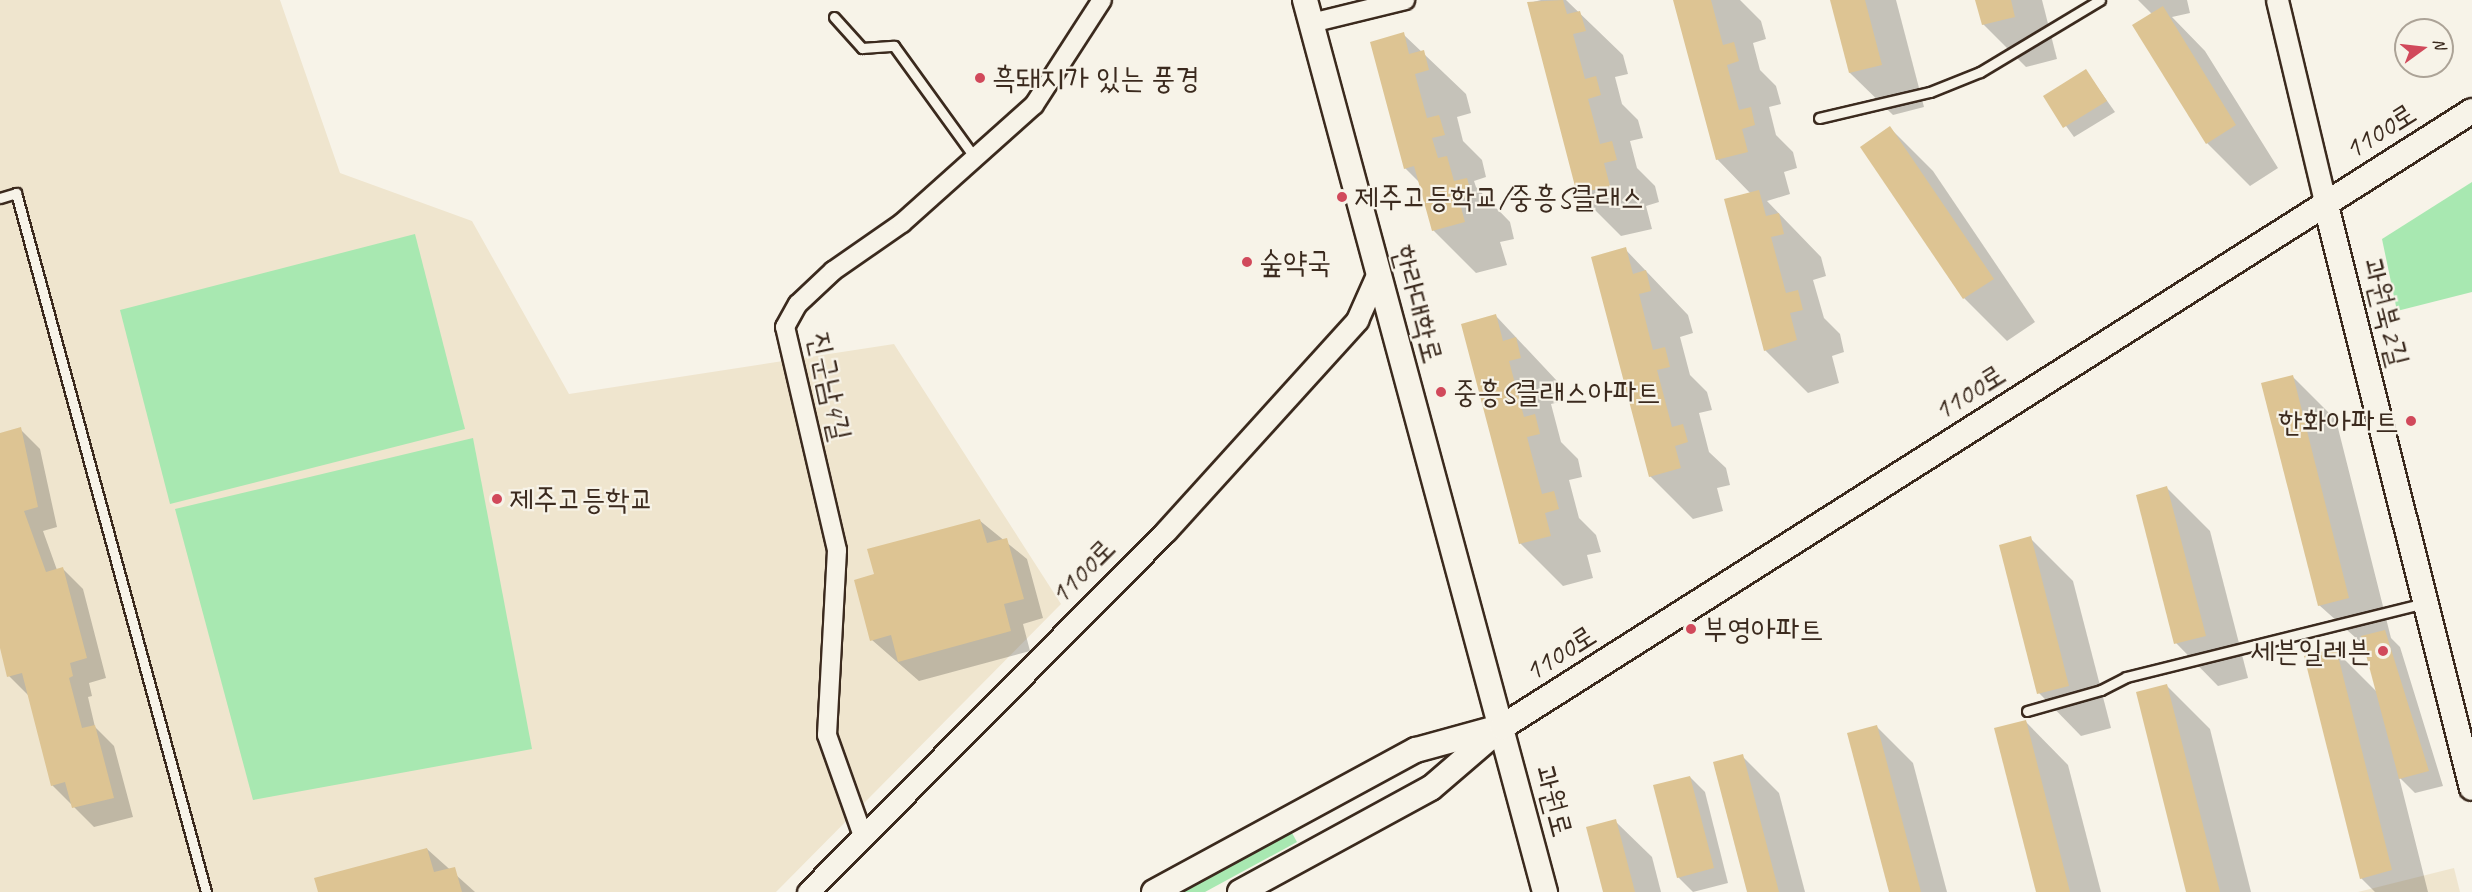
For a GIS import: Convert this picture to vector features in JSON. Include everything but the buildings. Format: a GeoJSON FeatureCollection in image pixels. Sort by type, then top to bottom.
{"type":"FeatureCollection","features":[{"type":"Feature","properties":{"kind":"main road","name":"한라대학로"},"geometry":{"type":"LineString","coordinates":[[1305,0],[1377,275],[1502,727]]}},
{"type":"Feature","properties":{"kind":"main road","name":"1100로"},"geometry":{"type":"LineString","coordinates":[[1240,892],[1431,788],[1502,727],[2325,202],[2472,111]]}},
{"type":"Feature","properties":{"kind":"main road","name":"과원북2길"},"geometry":{"type":"LineString","coordinates":[[2325,202],[2472,788]]}},
{"type":"Feature","properties":{"kind":"main road","name":"1100로"},"geometry":{"type":"LineString","coordinates":[[1154,892],[1416,750],[1502,727]]}},
{"type":"Feature","properties":{"kind":"main road","name":"과원로"},"geometry":{"type":"LineString","coordinates":[[1502,727],[1545,892]]}},
{"type":"Feature","properties":{"kind":"street","name":"진군남4길"},"geometry":{"type":"LineString","coordinates":[[863,836],[827,735],[837,550],[785,327],[798,304],[833,271],[902,223],[973,155],[1034,105],[1102,0]]}},
{"type":"Feature","properties":{"kind":"street"},"geometry":{"type":"LineString","coordinates":[[1311,23],[1405,0]]}},
{"type":"Feature","properties":{"kind":"street"},"geometry":{"type":"LineString","coordinates":[[2277,0],[2325,202]]}},
{"type":"Feature","properties":{"kind":"street","name":"1100로"},"geometry":{"type":"LineString","coordinates":[[808,892],[1166,531],[1357,320],[1377,275]]}},
{"type":"Feature","properties":{"kind":"lane"},"geometry":{"type":"LineString","coordinates":[[1819,118],[1930,92],[1980,72],[2100,0]]}},
{"type":"Feature","properties":{"kind":"lane"},"geometry":{"type":"LineString","coordinates":[[834,17],[862,48],[894,46],[973,155]]}},
{"type":"Feature","properties":{"kind":"lane"},"geometry":{"type":"LineString","coordinates":[[0,198],[16,193],[206,892]]}},
{"type":"Feature","properties":{"kind":"lane"},"geometry":{"type":"LineString","coordinates":[[2027,711],[2101,690],[2126,677],[2427,602]]}},
{"type":"Feature","properties":{"kind":"shaded area","name":"제주고등학교"},"geometry":{"type":"Polygon","coordinates":[[[0,0],[280,0],[340,173],[472,221],[569,394],[894,344],[1061,604],[776,892],[0,892],[0,0]]]}},
{"type":"Feature","properties":{"kind":"shaded area"},"geometry":{"type":"Polygon","coordinates":[[[2454,868],[2460,892],[2358,892],[2454,868]]]}},
{"type":"Feature","properties":{"kind":"green space"},"geometry":{"type":"Polygon","coordinates":[[[2472,182],[2472,292],[2397,311],[2382,239],[2472,182]]]}},
{"type":"Feature","properties":{"kind":"green space"},"geometry":{"type":"Polygon","coordinates":[[[415,234],[465,429],[170,504],[120,310],[415,234]]]}},
{"type":"Feature","properties":{"kind":"green space"},"geometry":{"type":"Polygon","coordinates":[[[473,438],[532,749],[253,800],[175,509],[473,438]]]}},
{"type":"Feature","properties":{"kind":"green space"},"geometry":{"type":"Polygon","coordinates":[[[1292,833],[1297,842],[1205,892],[1182,892],[1292,833]]]}},
{"type":"Feature","properties":{"kind":"place","name":"흑돼지가 있는 풍경"},"geometry":{"type":"Point","coordinates":[980,78]}},
{"type":"Feature","properties":{"kind":"place","name":"제주고등학교/중흥S클래스"},"geometry":{"type":"Point","coordinates":[1342,197]}},
{"type":"Feature","properties":{"kind":"place","name":"숲약국"},"geometry":{"type":"Point","coordinates":[1247,262]}},
{"type":"Feature","properties":{"kind":"place","name":"중흥S클래스아파트"},"geometry":{"type":"Point","coordinates":[1441,392]}},
{"type":"Feature","properties":{"kind":"place","name":"한화아파트"},"geometry":{"type":"Point","coordinates":[2411,421]}},
{"type":"Feature","properties":{"kind":"place","name":"제주고등학교"},"geometry":{"type":"Point","coordinates":[497,499]}},
{"type":"Feature","properties":{"kind":"place","name":"부영아파트"},"geometry":{"type":"Point","coordinates":[1691,629]}},
{"type":"Feature","properties":{"kind":"place","name":"세븐일레븐"},"geometry":{"type":"Point","coordinates":[2383,651]}}]}
